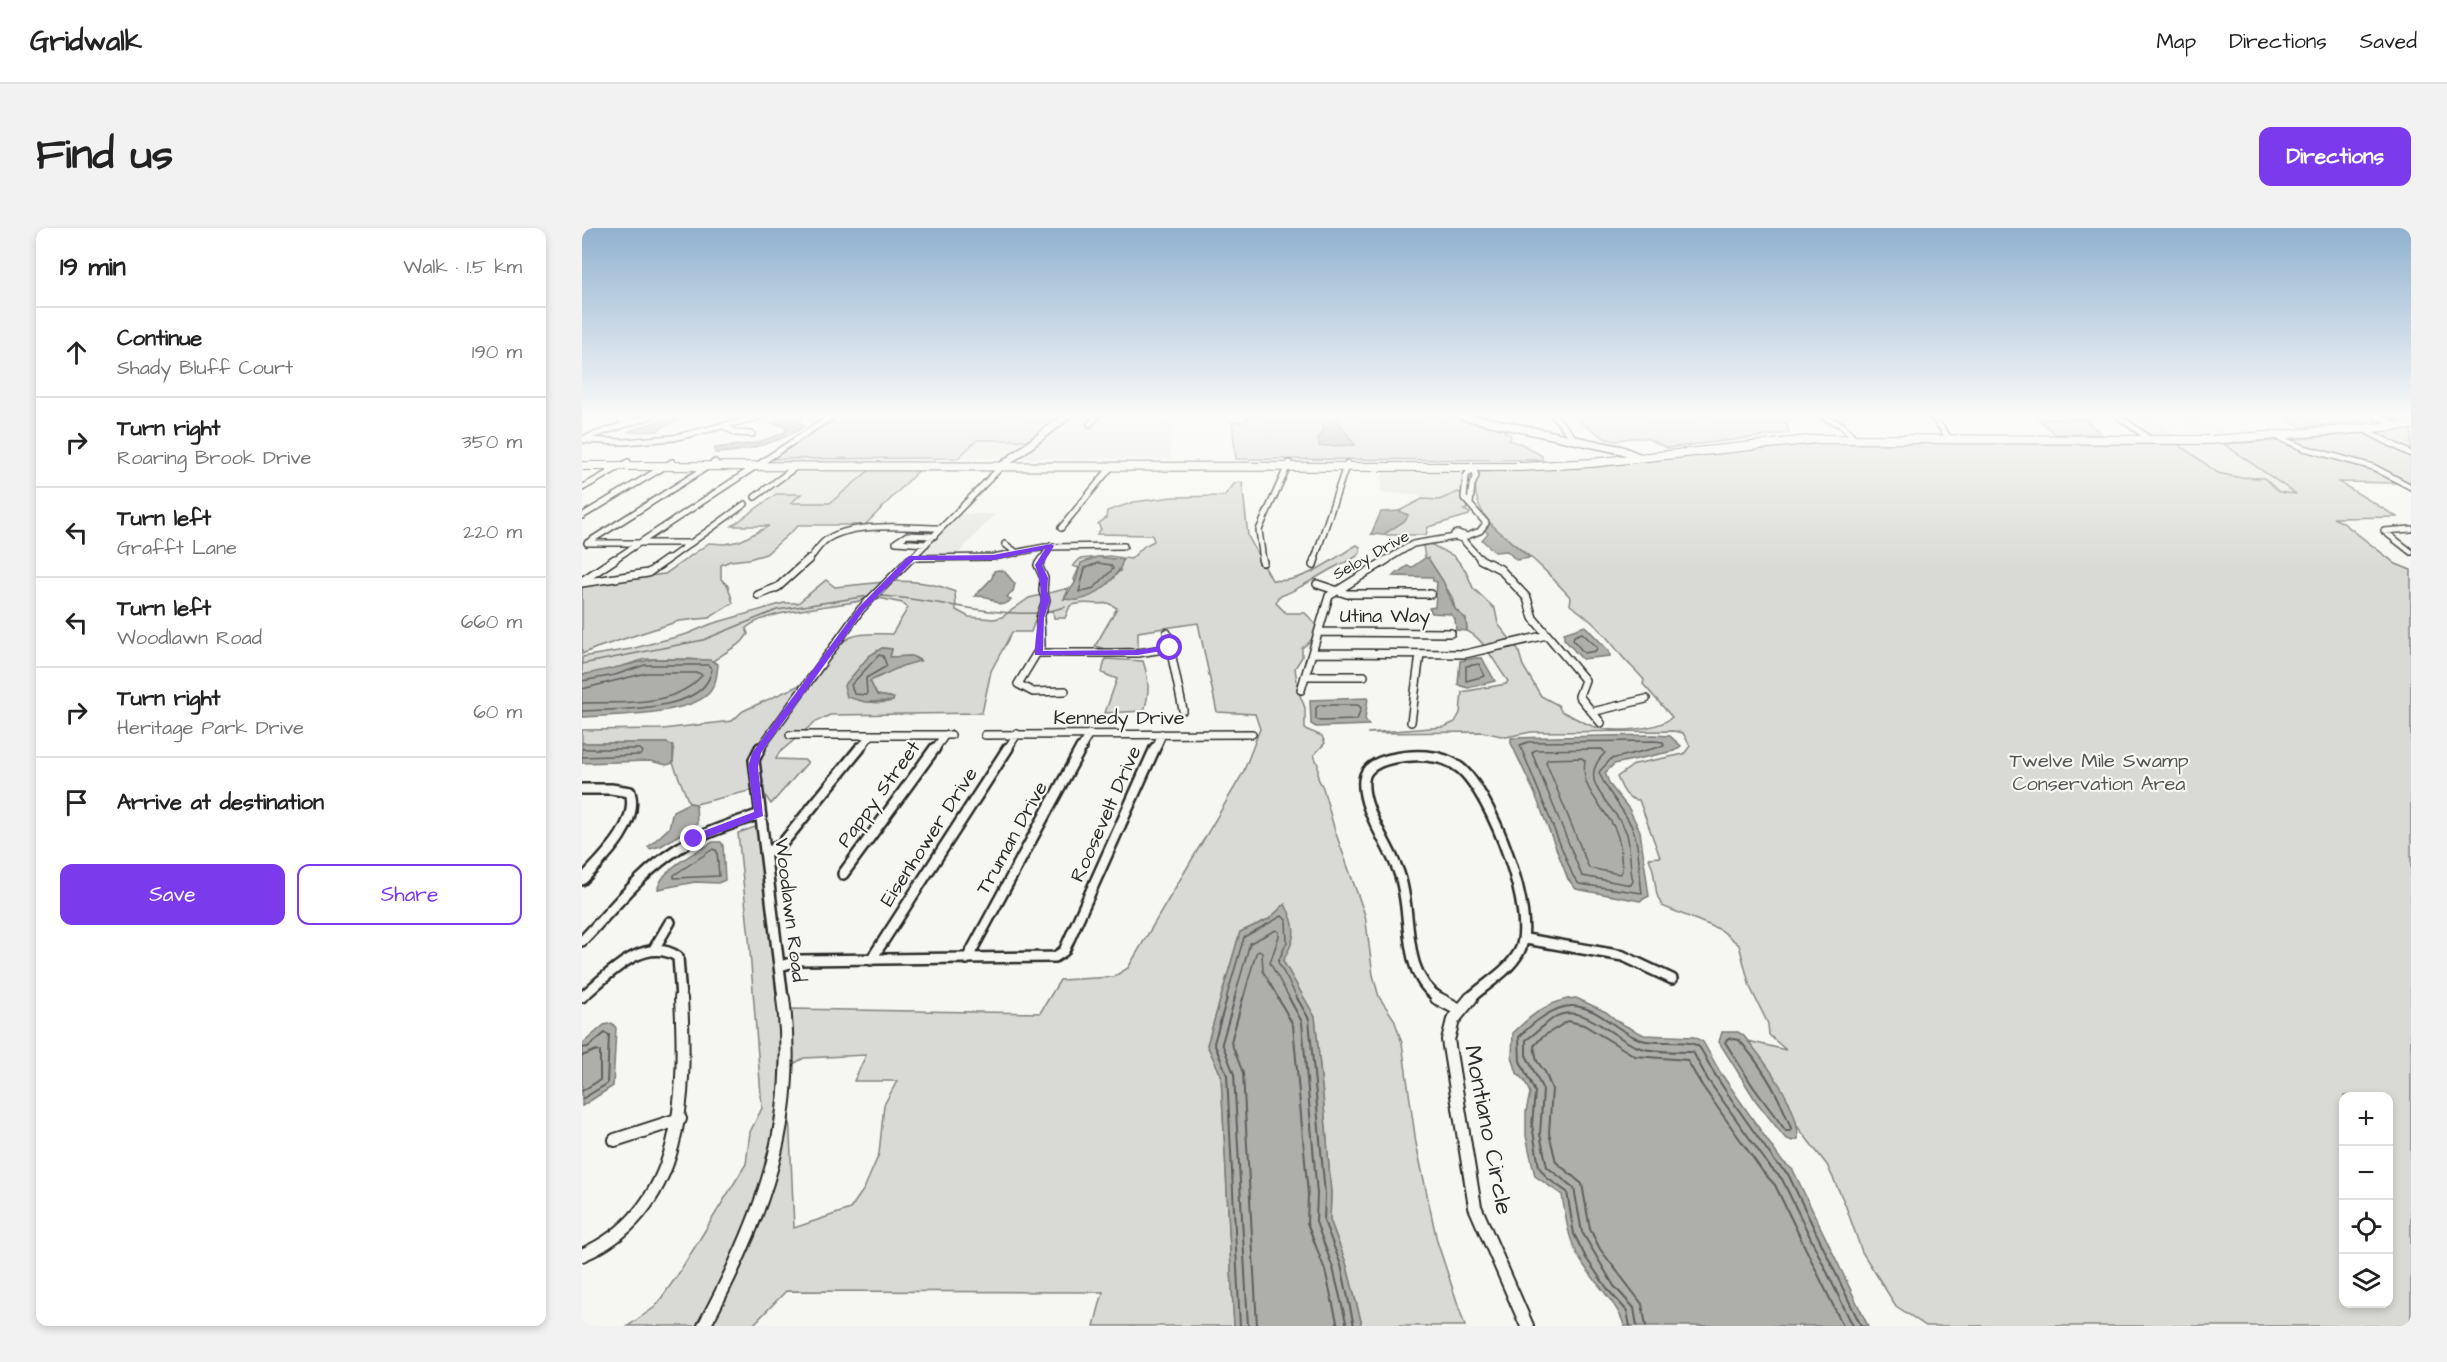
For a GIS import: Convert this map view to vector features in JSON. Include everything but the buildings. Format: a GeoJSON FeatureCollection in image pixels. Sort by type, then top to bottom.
{"type":"FeatureCollection","features":[{"type":"Feature","properties":{"kind":"street"},"geometry":{"type":"LineString","coordinates":[[582,488],[619,467]]}},
{"type":"Feature","properties":{"kind":"street"},"geometry":{"type":"LineString","coordinates":[[582,516],[663,467]]}},
{"type":"Feature","properties":{"kind":"street"},"geometry":{"type":"LineString","coordinates":[[585,543],[707,467]]}},
{"type":"Feature","properties":{"kind":"street"},"geometry":{"type":"LineString","coordinates":[[582,582],[752,467]]}},
{"type":"Feature","properties":{"kind":"street"},"geometry":{"type":"LineString","coordinates":[[755,496],[795,467]]}},
{"type":"Feature","properties":{"kind":"street","name":"Woodlawn Road"},"geometry":{"type":"LineString","coordinates":[[705,1323],[745,1249],[754,1225],[774,1161],[787,1101],[788,1036],[753,767],[756,753],[861,609],[1001,467]]}},
{"type":"Feature","properties":{"kind":"street"},"geometry":{"type":"LineString","coordinates":[[1061,528],[1112,467]]}},
{"type":"Feature","properties":{"kind":"street"},"geometry":{"type":"LineString","coordinates":[[1263,562],[1258,540],[1260,530],[1287,467]]}},
{"type":"Feature","properties":{"kind":"street"},"geometry":{"type":"LineString","coordinates":[[1313,565],[1346,467]]}},
{"type":"Feature","properties":{"kind":"street"},"geometry":{"type":"LineString","coordinates":[[1473,467],[1466,478],[1464,496],[1486,519],[1486,525],[1479,531],[1462,536],[1483,562],[1500,569],[1527,598],[1530,614],[1585,680],[1579,696],[1600,723]]}},
{"type":"Feature","properties":{"kind":"street"},"geometry":{"type":"LineString","coordinates":[[1470,504],[1475,479],[1473,467]]}},
{"type":"Feature","properties":{"kind":"street"},"geometry":{"type":"LineString","coordinates":[[2373,467],[2411,487]]}},
{"type":"Feature","properties":{"kind":"street"},"geometry":{"type":"LineString","coordinates":[[1466,478],[1475,479]]}},
{"type":"Feature","properties":{"kind":"street"},"geometry":{"type":"LineString","coordinates":[[582,582],[646,574],[745,504]]}},
{"type":"Feature","properties":{"kind":"street"},"geometry":{"type":"LineString","coordinates":[[758,595],[770,592],[782,585],[826,540],[835,535],[881,529],[941,528]]}},
{"type":"Feature","properties":{"kind":"street"},"geometry":{"type":"LineString","coordinates":[[2411,529],[2384,531],[2411,552]]}},
{"type":"Feature","properties":{"kind":"street"},"geometry":{"type":"LineString","coordinates":[[926,544],[896,542],[907,535],[934,536]]}},
{"type":"Feature","properties":{"kind":"street","name":"Seloy Drive"},"geometry":{"type":"LineString","coordinates":[[1301,690],[1329,596],[1333,591],[1413,544],[1462,536]]}},
{"type":"Feature","properties":{"kind":"street"},"geometry":{"type":"LineString","coordinates":[[585,543],[688,543]]}},
{"type":"Feature","properties":{"kind":"street"},"geometry":{"type":"LineString","coordinates":[[1005,544],[1017,553]]}},
{"type":"Feature","properties":{"kind":"street"},"geometry":{"type":"LineString","coordinates":[[912,558],[993,557],[1051,546],[1124,546]]}},
{"type":"Feature","properties":{"kind":"street"},"geometry":{"type":"LineString","coordinates":[[1051,546],[1038,565],[1044,578],[1043,591],[1046,600],[1040,618],[1041,646],[1018,684],[1031,691],[1065,691]]}},
{"type":"Feature","properties":{"kind":"street"},"geometry":{"type":"LineString","coordinates":[[1317,584],[1347,594],[1431,594]]}},
{"type":"Feature","properties":{"kind":"street","name":"Utina Way"},"geometry":{"type":"LineString","coordinates":[[1319,632],[1451,633]]}},
{"type":"Feature","properties":{"kind":"street"},"geometry":{"type":"LineString","coordinates":[[1167,633],[1183,710]]}},
{"type":"Feature","properties":{"kind":"street"},"geometry":{"type":"LineString","coordinates":[[1312,653],[1478,652],[1547,635]]}},
{"type":"Feature","properties":{"kind":"street"},"geometry":{"type":"LineString","coordinates":[[1038,653],[1138,653],[1170,648]]}},
{"type":"Feature","properties":{"kind":"street"},"geometry":{"type":"LineString","coordinates":[[1411,722],[1420,654]]}},
{"type":"Feature","properties":{"kind":"street"},"geometry":{"type":"LineString","coordinates":[[1305,676],[1364,676]]}},
{"type":"Feature","properties":{"kind":"street"},"geometry":{"type":"LineString","coordinates":[[1592,712],[1646,699]]}},
{"type":"Feature","properties":{"kind":"street","name":"Truman Drive"},"geometry":{"type":"LineString","coordinates":[[967,959],[1089,734]]}},
{"type":"Feature","properties":{"kind":"street","name":"Roosevelt Drive"},"geometry":{"type":"LineString","coordinates":[[780,966],[801,960],[1055,957],[1064,951],[1162,734]]}},
{"type":"Feature","properties":{"kind":"street","name":"Kennedy Drive"},"geometry":{"type":"LineString","coordinates":[[985,735],[1252,734]]}},
{"type":"Feature","properties":{"kind":"street"},"geometry":{"type":"LineString","coordinates":[[790,735],[871,735]]}},
{"type":"Feature","properties":{"kind":"street"},"geometry":{"type":"LineString","coordinates":[[765,853],[782,844],[871,735]]}},
{"type":"Feature","properties":{"kind":"street","name":"Pappy Street"},"geometry":{"type":"LineString","coordinates":[[843,874],[948,735],[871,735]]}},
{"type":"Feature","properties":{"kind":"street","name":"Eisenhower Drive"},"geometry":{"type":"LineString","coordinates":[[871,960],[1017,735]]}},
{"type":"Feature","properties":{"kind":"street"},"geometry":{"type":"LineString","coordinates":[[1418,756],[1440,758],[1451,762],[1469,776],[1486,806],[1511,866],[1527,923],[1526,939],[1515,960],[1503,973],[1458,1009],[1429,990],[1421,982],[1415,968],[1405,891],[1400,874],[1371,811],[1363,783],[1368,770],[1382,761],[1418,756]]}},
{"type":"Feature","properties":{"kind":"street"},"geometry":{"type":"LineString","coordinates":[[582,789],[611,789],[630,792],[634,804],[631,814],[609,849],[582,880]]}},
{"type":"Feature","properties":{"kind":"street"},"geometry":{"type":"LineString","coordinates":[[582,941],[649,872],[677,849],[694,839],[760,814]]}},
{"type":"Feature","properties":{"kind":"street"},"geometry":{"type":"LineString","coordinates":[[654,949],[670,922]]}},
{"type":"Feature","properties":{"kind":"street"},"geometry":{"type":"LineString","coordinates":[[1526,939],[1623,956],[1672,979]]}},
{"type":"Feature","properties":{"kind":"street"},"geometry":{"type":"LineString","coordinates":[[582,997],[627,959],[654,949],[673,951],[678,957],[681,1003],[680,1119],[669,1157],[644,1207],[613,1241],[582,1255]]}},
{"type":"Feature","properties":{"kind":"street","name":"Montiano Circle"},"geometry":{"type":"LineString","coordinates":[[1458,1009],[1448,1029],[1448,1040],[1475,1207],[1479,1221],[1523,1312],[1526,1325]]}},
{"type":"Feature","properties":{"kind":"street"},"geometry":{"type":"LineString","coordinates":[[615,1140],[680,1119]]}},
{"type":"Feature","properties":{"kind":"shaded area"},"geometry":{"type":"Polygon","coordinates":[[[2210,467],[2258,467],[2297,494],[2279,492],[2256,477],[2237,477],[2216,472],[2210,467]]]}},
{"type":"Feature","properties":{"kind":"shaded area"},"geometry":{"type":"Polygon","coordinates":[[[794,469],[871,469],[831,503],[789,503],[800,494],[761,493],[794,469]]]}},
{"type":"Feature","properties":{"kind":"shaded area"},"geometry":{"type":"Polygon","coordinates":[[[1382,471],[1477,472],[1473,493],[1465,495],[1458,492],[1439,500],[1422,499],[1421,496],[1410,494],[1381,493],[1382,471]]]}},
{"type":"Feature","properties":{"kind":"shaded area"},"geometry":{"type":"Polygon","coordinates":[[[957,514],[995,514],[955,557],[915,556],[957,514]]]}},
{"type":"Feature","properties":{"kind":"green space","name":"Twelve Mile Swamp Conservation Area"},"geometry":{"type":"Polygon","coordinates":[[[1589,467],[2210,467],[2218,473],[2237,477],[2264,478],[2279,492],[2296,494],[2257,467],[2411,467],[2411,489],[2401,483],[2339,482],[2397,517],[2333,518],[2342,522],[2396,564],[2411,570],[2411,1326],[1926,1326],[1896,1306],[1862,1252],[1845,1204],[1827,1165],[1797,1126],[1789,1102],[1748,1041],[1786,1050],[1769,1035],[1768,1024],[1750,987],[1739,945],[1721,930],[1662,906],[1657,895],[1649,858],[1660,857],[1639,800],[1627,795],[1617,777],[1635,764],[1684,754],[1690,746],[1683,733],[1673,731],[1531,732],[1506,737],[1483,732],[1367,733],[1444,727],[1455,722],[1460,713],[1462,692],[1506,684],[1508,681],[1484,646],[1467,631],[1466,619],[1455,609],[1452,597],[1428,558],[1425,558],[1423,545],[1430,544],[1454,556],[1466,571],[1473,588],[1495,609],[1498,624],[1518,649],[1523,666],[1541,696],[1558,705],[1561,711],[1595,727],[1613,730],[1657,725],[1672,717],[1604,634],[1570,605],[1571,598],[1558,584],[1483,514],[1475,488],[1477,472],[1589,467]]]}},
{"type":"Feature","properties":{"kind":"green space"},"geometry":{"type":"Polygon","coordinates":[[[871,469],[920,469],[865,525],[799,525],[766,554],[721,565],[721,579],[728,586],[733,603],[709,618],[679,621],[582,654],[582,584],[665,574],[709,543],[725,544],[740,541],[769,526],[732,526],[776,494],[801,494],[791,503],[830,503],[871,469]]]}},
{"type":"Feature","properties":{"kind":"green space"},"geometry":{"type":"Polygon","coordinates":[[[1242,482],[1248,536],[1272,580],[1283,581],[1305,575],[1357,545],[1360,547],[1360,553],[1355,557],[1278,597],[1276,603],[1286,613],[1305,613],[1315,623],[1317,632],[1302,648],[1302,657],[1295,668],[1298,690],[1305,708],[1305,729],[1322,736],[1325,743],[1314,755],[1318,765],[1318,778],[1365,915],[1373,975],[1379,997],[1394,1019],[1402,1043],[1416,1143],[1437,1241],[1465,1326],[1360,1326],[1361,1321],[1346,1263],[1330,1220],[1331,1194],[1315,1017],[1283,961],[1284,905],[1269,919],[1240,932],[1207,1045],[1221,1075],[1234,1326],[1094,1326],[1103,1292],[786,1291],[752,1326],[709,1326],[757,1232],[773,1181],[789,1111],[794,1228],[850,1209],[864,1189],[879,1154],[884,1105],[897,1081],[854,1081],[866,1055],[804,1058],[793,1064],[789,1009],[1040,1013],[1060,980],[1113,977],[1128,968],[1243,773],[1260,729],[1255,714],[1217,712],[1198,623],[1138,632],[1138,648],[1105,649],[1095,646],[1117,608],[1108,603],[1080,603],[1070,606],[1065,618],[1054,618],[1053,611],[1038,612],[1031,632],[1012,632],[991,671],[982,713],[830,715],[815,722],[779,753],[776,759],[808,762],[771,804],[758,780],[757,767],[760,752],[816,671],[841,644],[861,634],[892,634],[908,608],[902,603],[874,597],[889,581],[939,586],[955,592],[956,610],[969,617],[994,619],[1002,617],[1029,598],[1069,588],[1064,599],[1114,576],[1121,570],[1075,583],[1074,579],[1079,568],[1073,566],[1080,559],[1109,556],[1131,559],[1144,546],[1154,541],[1152,535],[1097,534],[1101,529],[1098,524],[1106,518],[1107,511],[1134,502],[1173,497],[1224,496],[1235,483],[1242,482]],[[882,648],[869,656],[844,686],[848,692],[865,701],[879,703],[893,701],[891,697],[877,695],[870,681],[898,667],[920,660],[912,656],[890,657],[892,649],[882,648]]]}},
{"type":"Feature","properties":{"kind":"green space"},"geometry":{"type":"Polygon","coordinates":[[[1458,492],[1465,495],[1467,509],[1464,510],[1470,513],[1469,515],[1428,527],[1426,535],[1383,535],[1408,515],[1399,511],[1422,499],[1439,500],[1458,492]]]}},
{"type":"Feature","properties":{"kind":"green space"},"geometry":{"type":"Polygon","coordinates":[[[826,580],[835,587],[885,582],[870,596],[860,601],[783,613],[756,622],[746,628],[748,634],[742,642],[713,661],[645,659],[614,669],[582,675],[582,657],[631,649],[784,603],[798,603],[826,580]]]}},
{"type":"Feature","properties":{"kind":"green space"},"geometry":{"type":"Polygon","coordinates":[[[1105,659],[1143,661],[1148,686],[1144,711],[1105,713],[1117,679],[1102,673],[1105,659]]]}},
{"type":"Feature","properties":{"kind":"green space"},"geometry":{"type":"Polygon","coordinates":[[[804,683],[750,761],[753,790],[696,804],[689,803],[673,763],[674,751],[667,743],[582,743],[582,730],[663,729],[732,721],[743,711],[804,683]]]}},
{"type":"Feature","properties":{"kind":"green space"},"geometry":{"type":"Polygon","coordinates":[[[758,826],[785,1066],[769,1162],[749,1227],[705,1315],[696,1326],[628,1326],[655,1307],[677,1276],[746,1164],[750,1132],[762,1108],[749,938],[738,833],[758,826]]]}},
{"type":"Feature","properties":{"kind":"water"},"geometry":{"type":"Polygon","coordinates":[[[1399,511],[1408,515],[1406,520],[1383,535],[1371,534],[1381,512],[1399,511]]]}},
{"type":"Feature","properties":{"kind":"water"},"geometry":{"type":"Polygon","coordinates":[[[1488,522],[1530,558],[1516,560],[1507,551],[1495,552],[1482,540],[1488,533],[1484,530],[1488,522]]]}},
{"type":"Feature","properties":{"kind":"water"},"geometry":{"type":"Polygon","coordinates":[[[1097,557],[1123,560],[1117,573],[1100,591],[1078,600],[1064,599],[1075,583],[1081,563],[1097,557]]]}},
{"type":"Feature","properties":{"kind":"water"},"geometry":{"type":"Polygon","coordinates":[[[1428,558],[1443,581],[1455,609],[1466,619],[1467,631],[1456,630],[1455,619],[1450,614],[1432,613],[1429,608],[1435,607],[1437,582],[1433,581],[1432,577],[1393,576],[1407,566],[1412,567],[1428,558]]]}},
{"type":"Feature","properties":{"kind":"water"},"geometry":{"type":"Polygon","coordinates":[[[994,571],[1004,571],[1015,584],[1013,591],[1007,597],[1011,600],[1000,604],[988,597],[975,596],[992,578],[994,571]]]}},
{"type":"Feature","properties":{"kind":"water"},"geometry":{"type":"Polygon","coordinates":[[[1585,626],[1609,651],[1610,656],[1582,659],[1564,639],[1564,633],[1585,626]]]}},
{"type":"Feature","properties":{"kind":"water"},"geometry":{"type":"Polygon","coordinates":[[[882,648],[892,649],[890,657],[912,656],[920,661],[902,666],[870,681],[877,695],[894,698],[893,701],[865,702],[847,697],[844,686],[869,656],[882,648]]]}},
{"type":"Feature","properties":{"kind":"water"},"geometry":{"type":"Polygon","coordinates":[[[1482,658],[1495,681],[1468,688],[1461,686],[1458,684],[1460,661],[1482,658]]]}},
{"type":"Feature","properties":{"kind":"water"},"geometry":{"type":"Polygon","coordinates":[[[654,659],[710,660],[718,664],[717,676],[711,691],[698,701],[667,710],[582,717],[582,675],[654,659]]]}},
{"type":"Feature","properties":{"kind":"water"},"geometry":{"type":"Polygon","coordinates":[[[1368,698],[1365,719],[1369,725],[1316,727],[1311,724],[1310,700],[1368,698]]]}},
{"type":"Feature","properties":{"kind":"water"},"geometry":{"type":"Polygon","coordinates":[[[1670,736],[1681,746],[1674,751],[1614,764],[1605,773],[1610,785],[1629,809],[1640,831],[1649,896],[1640,901],[1576,889],[1568,879],[1535,794],[1511,743],[1511,738],[1670,736]]]}},
{"type":"Feature","properties":{"kind":"water"},"geometry":{"type":"Polygon","coordinates":[[[582,743],[667,743],[673,746],[673,763],[667,765],[650,761],[582,763],[582,743]]]}},
{"type":"Feature","properties":{"kind":"water"},"geometry":{"type":"Polygon","coordinates":[[[689,803],[696,804],[697,824],[661,846],[650,849],[648,847],[669,828],[673,811],[689,803]]]}},
{"type":"Feature","properties":{"kind":"water"},"geometry":{"type":"Polygon","coordinates":[[[713,842],[721,842],[723,846],[725,880],[718,883],[695,882],[658,889],[660,882],[672,868],[713,842]]]}},
{"type":"Feature","properties":{"kind":"water"},"geometry":{"type":"Polygon","coordinates":[[[1285,904],[1292,920],[1294,933],[1291,946],[1283,961],[1315,1017],[1331,1194],[1330,1220],[1346,1263],[1361,1321],[1360,1326],[1234,1326],[1221,1075],[1207,1045],[1240,932],[1269,919],[1285,904]]]}},
{"type":"Feature","properties":{"kind":"water"},"geometry":{"type":"Polygon","coordinates":[[[1576,998],[1606,1012],[1620,1023],[1644,1035],[1694,1037],[1703,1042],[1720,1072],[1781,1160],[1793,1170],[1868,1326],[1624,1326],[1618,1311],[1586,1268],[1573,1245],[1562,1195],[1535,1176],[1526,1136],[1526,1112],[1530,1093],[1525,1082],[1517,1073],[1512,1057],[1513,1033],[1550,1005],[1576,998]]]}},
{"type":"Feature","properties":{"kind":"water"},"geometry":{"type":"Polygon","coordinates":[[[612,1023],[616,1028],[613,1086],[582,1106],[582,1044],[604,1025],[612,1023]]]}},
{"type":"Feature","properties":{"kind":"water"},"geometry":{"type":"Polygon","coordinates":[[[1722,1032],[1738,1032],[1743,1035],[1770,1070],[1793,1112],[1798,1139],[1792,1141],[1785,1138],[1756,1101],[1719,1042],[1722,1032]]]}},
{"type":"Feature","properties":{"kind":"waterway"},"geometry":{"type":"LineString","coordinates":[[582,664],[703,640],[777,610],[868,596]]}},
{"type":"Feature","properties":{"kind":"waterway"},"geometry":{"type":"LineString","coordinates":[[878,596],[997,612],[1037,613]]}},
{"type":"Feature","properties":{"kind":"waterway"},"geometry":{"type":"LineString","coordinates":[[1046,612],[1065,607]]}},
{"type":"Feature","properties":{"kind":"route"},"geometry":{"type":"LineString","coordinates":[[694,839],[760,814],[753,767],[756,753],[861,609],[912,558],[993,557],[1051,546],[1038,565],[1044,578],[1043,591],[1046,600],[1040,618],[1041,646],[1038,653],[1138,653],[1170,648]]}}]}
